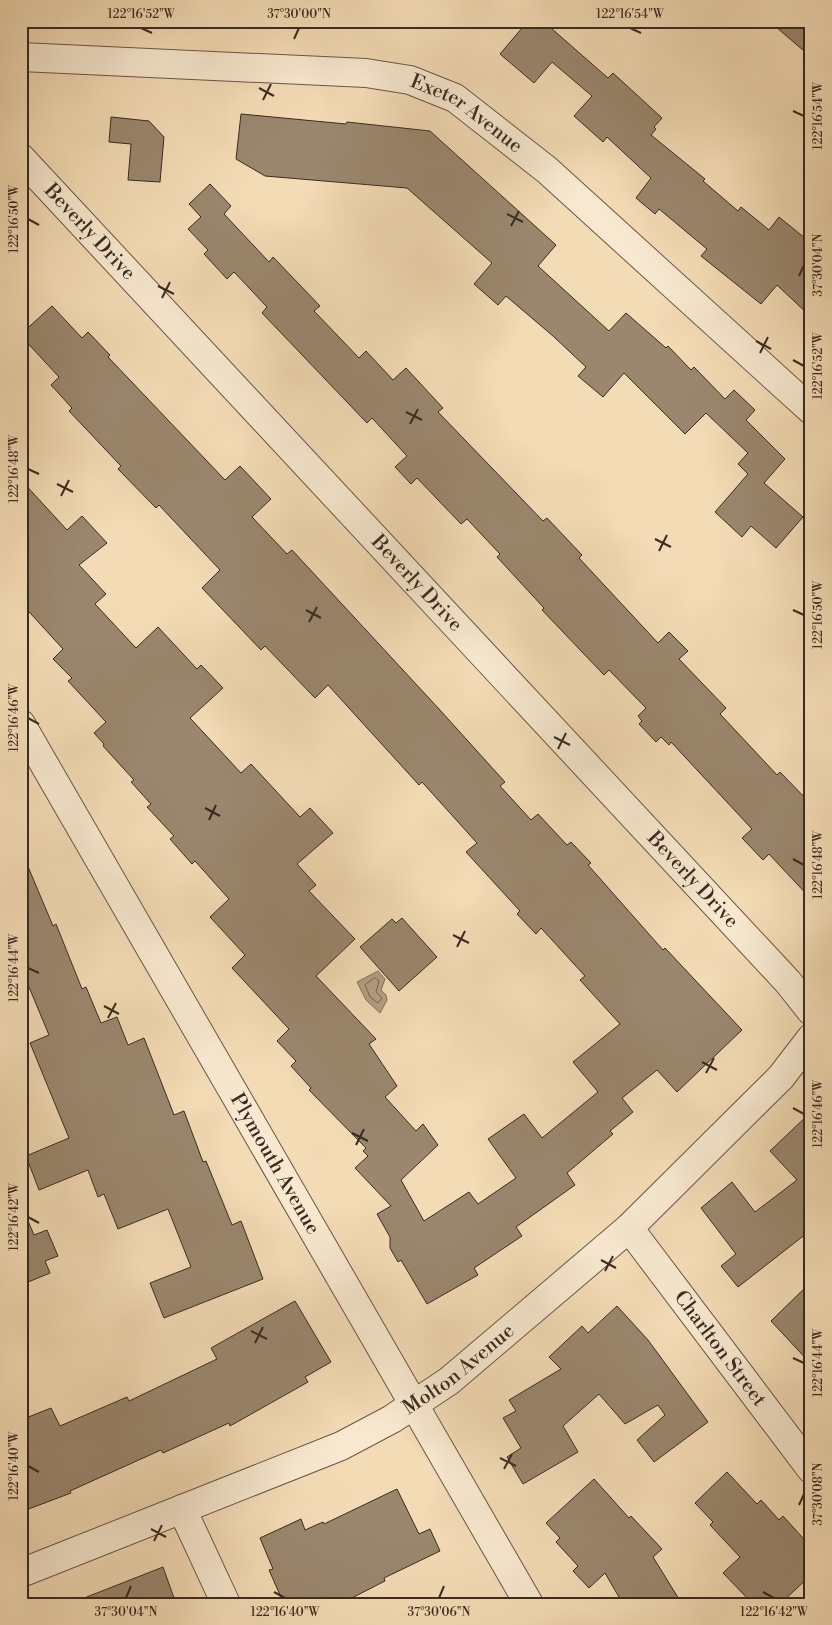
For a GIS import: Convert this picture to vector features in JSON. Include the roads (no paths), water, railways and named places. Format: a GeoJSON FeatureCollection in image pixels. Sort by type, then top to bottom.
{"type":"FeatureCollection","features":[{"type":"Feature","properties":{"kind":"street","name":"Exeter Avenue"},"geometry":{"type":"LineString","coordinates":[[21,57],[366,73],[410,80],[455,98],[547,170],[811,410]]}},
{"type":"Feature","properties":{"kind":"street","name":"Beverly Drive"},"geometry":{"type":"LineString","coordinates":[[21,158],[788,982],[811,1011]]}},
{"type":"Feature","properties":{"kind":"street","name":"Plymouth Avenue"},"geometry":{"type":"LineString","coordinates":[[21,724],[529,1604]]}},
{"type":"Feature","properties":{"kind":"street","name":"Molton Avenue"},"geometry":{"type":"LineString","coordinates":[[21,1573],[341,1446],[414,1405],[449,1381],[629,1228],[781,1077],[811,1038]]}},
{"type":"Feature","properties":{"kind":"street","name":"Charlton Street"},"geometry":{"type":"LineString","coordinates":[[629,1228],[811,1469]]}},
{"type":"Feature","properties":{"kind":"street"},"geometry":{"type":"LineString","coordinates":[[182,1509],[226,1604]]}},
{"type":"Feature","properties":{"kind":"water"},"geometry":{"type":"Polygon","coordinates":[[[378,971],[385,979],[381,990],[386,995],[387,1000],[380,1013],[366,1000],[357,982],[378,971]]]}}]}
